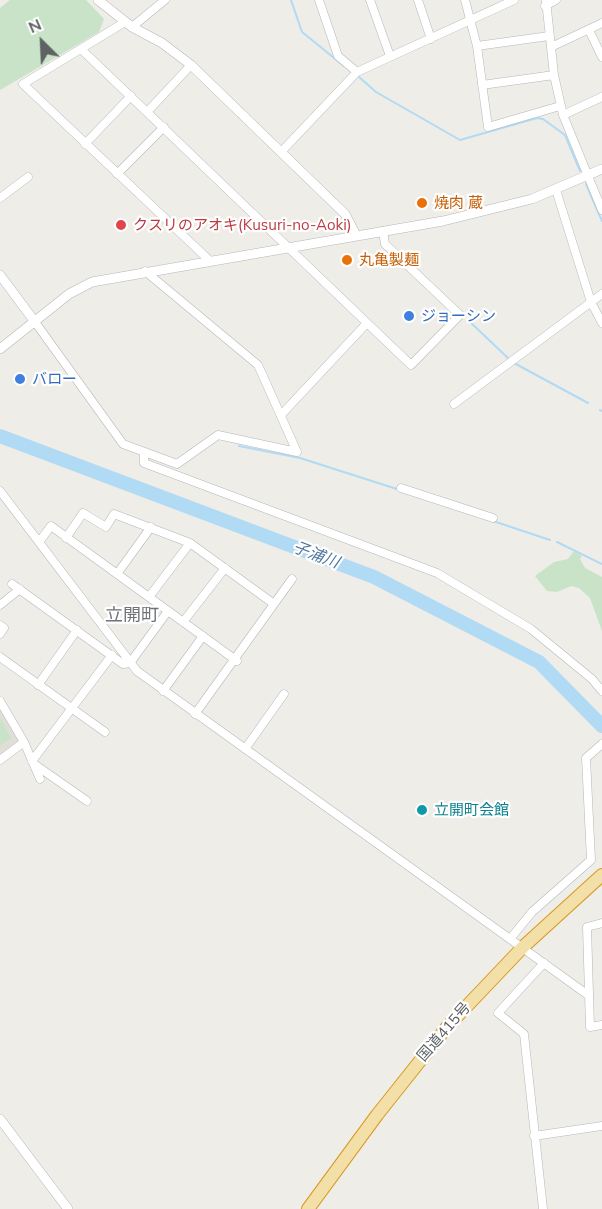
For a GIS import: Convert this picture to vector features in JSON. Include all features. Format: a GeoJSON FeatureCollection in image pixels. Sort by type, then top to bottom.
{"type":"FeatureCollection","features":[{"type":"Feature","properties":{"kind":"highway","name":"国道415号"},"geometry":{"type":"LineString","coordinates":[[308,1209],[410,1071],[447,1027],[523,948],[602,875]]}},
{"type":"Feature","properties":{"kind":"street"},"geometry":{"type":"LineString","coordinates":[[98,0],[129,24],[162,43],[191,65],[345,214],[356,235]]}},
{"type":"Feature","properties":{"kind":"street"},"geometry":{"type":"LineString","coordinates":[[165,0],[129,24],[24,84],[209,260]]}},
{"type":"Feature","properties":{"kind":"street"},"geometry":{"type":"LineString","coordinates":[[319,0],[338,56],[357,72]]}},
{"type":"Feature","properties":{"kind":"street"},"geometry":{"type":"LineString","coordinates":[[370,0],[390,56]]}},
{"type":"Feature","properties":{"kind":"street"},"geometry":{"type":"LineString","coordinates":[[418,0],[431,39]]}},
{"type":"Feature","properties":{"kind":"street"},"geometry":{"type":"LineString","coordinates":[[465,0],[472,19],[477,46],[488,127],[560,106]]}},
{"type":"Feature","properties":{"kind":"street"},"geometry":{"type":"LineString","coordinates":[[281,152],[357,72],[513,0]]}},
{"type":"Feature","properties":{"kind":"street"},"geometry":{"type":"LineString","coordinates":[[556,0],[545,3],[554,75],[562,116],[602,210]]}},
{"type":"Feature","properties":{"kind":"street"},"geometry":{"type":"LineString","coordinates":[[551,47],[602,23]]}},
{"type":"Feature","properties":{"kind":"street"},"geometry":{"type":"LineString","coordinates":[[589,30],[602,57]]}},
{"type":"Feature","properties":{"kind":"street"},"geometry":{"type":"LineString","coordinates":[[477,46],[549,36]]}},
{"type":"Feature","properties":{"kind":"street"},"geometry":{"type":"LineString","coordinates":[[82,50],[411,365],[460,315],[385,244],[383,231]]}},
{"type":"Feature","properties":{"kind":"street"},"geometry":{"type":"LineString","coordinates":[[148,111],[191,65]]}},
{"type":"Feature","properties":{"kind":"street"},"geometry":{"type":"LineString","coordinates":[[482,85],[554,75]]}},
{"type":"Feature","properties":{"kind":"street"},"geometry":{"type":"LineString","coordinates":[[85,144],[131,96]]}},
{"type":"Feature","properties":{"kind":"street"},"geometry":{"type":"LineString","coordinates":[[562,116],[602,97]]}},
{"type":"Feature","properties":{"kind":"street"},"geometry":{"type":"LineString","coordinates":[[117,174],[164,127]]}},
{"type":"Feature","properties":{"kind":"street"},"geometry":{"type":"LineString","coordinates":[[0,349],[82,286],[145,271],[383,231],[509,206],[556,190],[602,169]]}},
{"type":"Feature","properties":{"kind":"street"},"geometry":{"type":"LineString","coordinates":[[0,198],[28,177]]}},
{"type":"Feature","properties":{"kind":"street"},"geometry":{"type":"LineString","coordinates":[[556,190],[591,302],[602,323]]}},
{"type":"Feature","properties":{"kind":"street"},"geometry":{"type":"LineString","coordinates":[[0,275],[123,444],[177,464],[218,435],[297,452],[258,366],[145,271]]}},
{"type":"Feature","properties":{"kind":"street"},"geometry":{"type":"LineString","coordinates":[[0,294],[12,292]]}},
{"type":"Feature","properties":{"kind":"street"},"geometry":{"type":"LineString","coordinates":[[454,404],[602,294]]}},
{"type":"Feature","properties":{"kind":"street"},"geometry":{"type":"LineString","coordinates":[[281,415],[368,323]]}},
{"type":"Feature","properties":{"kind":"street"},"geometry":{"type":"LineString","coordinates":[[144,452],[144,463],[437,573],[531,629],[602,691]]}},
{"type":"Feature","properties":{"kind":"street"},"geometry":{"type":"LineString","coordinates":[[401,488],[493,518]]}},
{"type":"Feature","properties":{"kind":"street"},"geometry":{"type":"LineString","coordinates":[[0,491],[130,663],[163,691],[588,995]]}},
{"type":"Feature","properties":{"kind":"street"},"geometry":{"type":"LineString","coordinates":[[66,538],[82,513],[106,526],[114,514],[190,543],[274,604]]}},
{"type":"Feature","properties":{"kind":"street"},"geometry":{"type":"LineString","coordinates":[[39,542],[51,526],[236,660]]}},
{"type":"Feature","properties":{"kind":"street"},"geometry":{"type":"LineString","coordinates":[[117,574],[151,527]]}},
{"type":"Feature","properties":{"kind":"street"},"geometry":{"type":"LineString","coordinates":[[149,597],[190,543]]}},
{"type":"Feature","properties":{"kind":"street"},"geometry":{"type":"LineString","coordinates":[[183,622],[225,568]]}},
{"type":"Feature","properties":{"kind":"street"},"geometry":{"type":"LineString","coordinates":[[195,714],[292,579]]}},
{"type":"Feature","properties":{"kind":"street"},"geometry":{"type":"LineString","coordinates":[[12,584],[123,664],[130,663],[168,611]]}},
{"type":"Feature","properties":{"kind":"street"},"geometry":{"type":"LineString","coordinates":[[0,605],[20,589]]}},
{"type":"Feature","properties":{"kind":"street"},"geometry":{"type":"LineString","coordinates":[[0,625],[4,628],[0,634]]}},
{"type":"Feature","properties":{"kind":"street"},"geometry":{"type":"LineString","coordinates":[[38,685],[77,630]]}},
{"type":"Feature","properties":{"kind":"street"},"geometry":{"type":"LineString","coordinates":[[163,691],[203,636]]}},
{"type":"Feature","properties":{"kind":"street"},"geometry":{"type":"LineString","coordinates":[[33,762],[112,656]]}},
{"type":"Feature","properties":{"kind":"street"},"geometry":{"type":"LineString","coordinates":[[0,657],[105,732]]}},
{"type":"Feature","properties":{"kind":"street"},"geometry":{"type":"LineString","coordinates":[[245,749],[284,694]]}},
{"type":"Feature","properties":{"kind":"street"},"geometry":{"type":"LineString","coordinates":[[0,701],[24,742],[40,779]]}},
{"type":"Feature","properties":{"kind":"street"},"geometry":{"type":"LineString","coordinates":[[0,760],[24,742]]}},
{"type":"Feature","properties":{"kind":"street"},"geometry":{"type":"LineString","coordinates":[[510,939],[532,912],[591,860],[586,758],[602,744]]}},
{"type":"Feature","properties":{"kind":"street"},"geometry":{"type":"LineString","coordinates":[[33,762],[87,801]]}},
{"type":"Feature","properties":{"kind":"street"},"geometry":{"type":"LineString","coordinates":[[602,923],[587,927],[590,1027],[602,1025]]}},
{"type":"Feature","properties":{"kind":"street"},"geometry":{"type":"LineString","coordinates":[[543,1209],[524,1034],[498,1013],[544,963]]}},
{"type":"Feature","properties":{"kind":"street"},"geometry":{"type":"LineString","coordinates":[[0,1119],[68,1209]]}},
{"type":"Feature","properties":{"kind":"street"},"geometry":{"type":"LineString","coordinates":[[534,1136],[602,1126]]}},
{"type":"Feature","properties":{"kind":"shaded area"},"geometry":{"type":"Polygon","coordinates":[[[0,706],[20,742],[0,757],[0,706]]]}},
{"type":"Feature","properties":{"kind":"green space"},"geometry":{"type":"Polygon","coordinates":[[[10,0],[86,0],[104,19],[99,32],[0,90],[0,8],[10,0]]]}},
{"type":"Feature","properties":{"kind":"green space"},"geometry":{"type":"Polygon","coordinates":[[[574,551],[582,556],[580,559],[585,568],[602,577],[602,631],[590,598],[579,588],[571,586],[557,592],[547,591],[535,576],[554,562],[568,559],[574,551]]]}},
{"type":"Feature","properties":{"kind":"green space"},"geometry":{"type":"Polygon","coordinates":[[[0,718],[11,738],[0,746],[0,718]]]}},
{"type":"Feature","properties":{"kind":"waterway"},"geometry":{"type":"LineString","coordinates":[[291,0],[302,32],[344,66]]}},
{"type":"Feature","properties":{"kind":"waterway"},"geometry":{"type":"LineString","coordinates":[[359,77],[376,92],[460,140],[537,118],[543,119],[565,135],[580,171]]}},
{"type":"Feature","properties":{"kind":"waterway"},"geometry":{"type":"LineString","coordinates":[[586,184],[602,221]]}},
{"type":"Feature","properties":{"kind":"waterway"},"geometry":{"type":"LineString","coordinates":[[468,320],[510,360]]}},
{"type":"Feature","properties":{"kind":"waterway"},"geometry":{"type":"LineString","coordinates":[[514,363],[588,403]]}},
{"type":"Feature","properties":{"kind":"waterway","name":"子浦川"},"geometry":{"type":"LineString","coordinates":[[0,436],[374,577],[539,662],[602,726]]}},
{"type":"Feature","properties":{"kind":"waterway"},"geometry":{"type":"LineString","coordinates":[[239,446],[300,458],[400,490]]}},
{"type":"Feature","properties":{"kind":"waterway"},"geometry":{"type":"LineString","coordinates":[[493,521],[550,540]]}},
{"type":"Feature","properties":{"kind":"waterway"},"geometry":{"type":"LineString","coordinates":[[557,542],[602,564]]}},
{"type":"Feature","properties":{"kind":"place","name":"焼肉 蔵"},"geometry":{"type":"Point","coordinates":[422,203]}},
{"type":"Feature","properties":{"kind":"place","name":"クスリのアオキ(Kusuri-no-Aoki)"},"geometry":{"type":"Point","coordinates":[121,225]}},
{"type":"Feature","properties":{"kind":"place","name":"丸亀製麺"},"geometry":{"type":"Point","coordinates":[347,260]}},
{"type":"Feature","properties":{"kind":"place","name":"ジョーシン"},"geometry":{"type":"Point","coordinates":[409,316]}},
{"type":"Feature","properties":{"kind":"place","name":"バロー"},"geometry":{"type":"Point","coordinates":[20,379]}},
{"type":"Feature","properties":{"kind":"place","name":"立開町会館"},"geometry":{"type":"Point","coordinates":[422,810]}},
{"type":"Feature","properties":{"kind":"district","name":"立開町"},"geometry":{"type":"Point","coordinates":[132,616]}}]}
